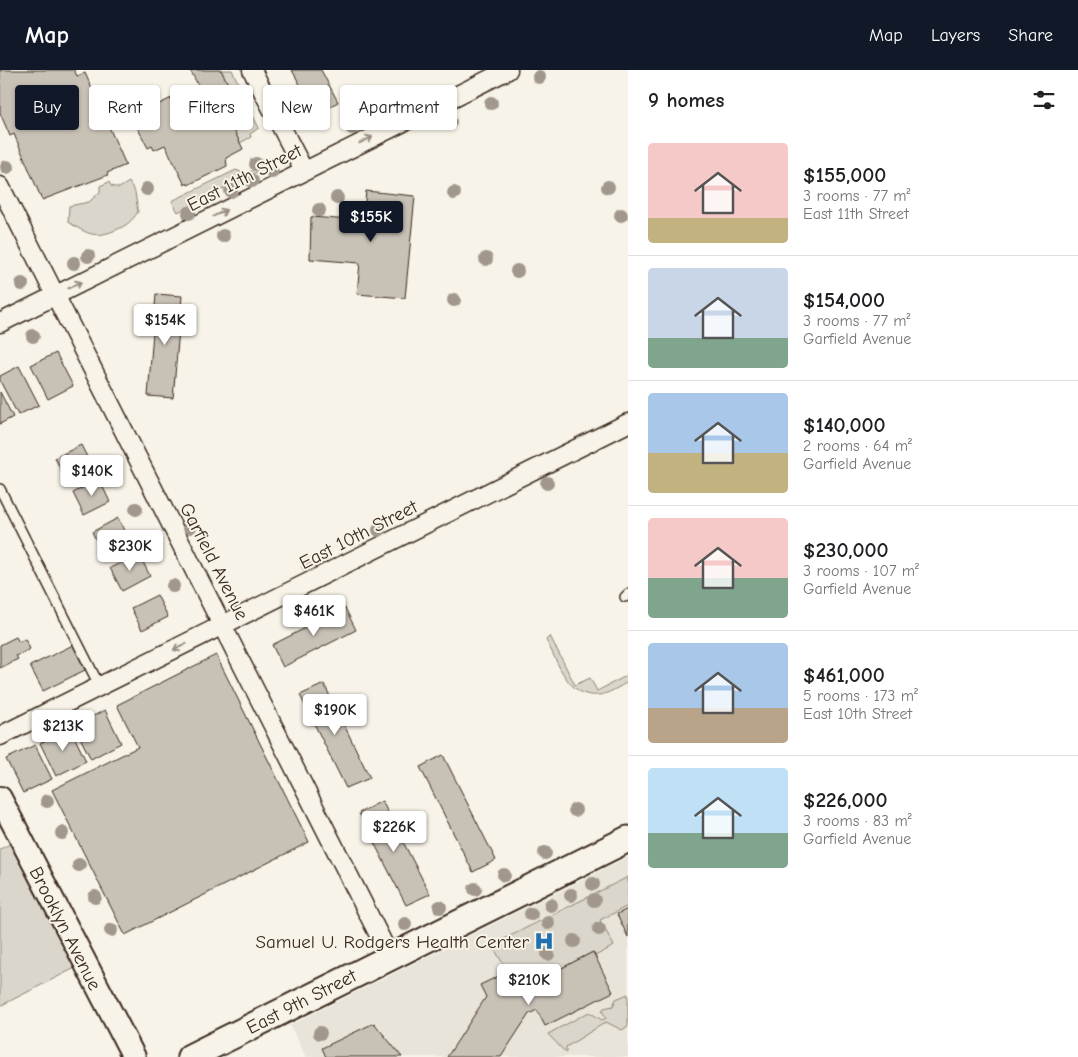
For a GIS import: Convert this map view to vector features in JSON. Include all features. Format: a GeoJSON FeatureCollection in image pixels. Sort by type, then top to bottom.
{"type":"FeatureCollection","features":[{"type":"Feature","properties":{"kind":"main road","name":"East 9th Street"},"geometry":{"type":"LineString","coordinates":[[190,1057],[628,839]]}},
{"type":"Feature","properties":{"kind":"street"},"geometry":{"type":"LineString","coordinates":[[252,70],[304,171]]}},
{"type":"Feature","properties":{"kind":"street","name":"East 11th Street"},"geometry":{"type":"LineString","coordinates":[[0,323],[508,70]]}},
{"type":"Feature","properties":{"kind":"street","name":"Garfield Avenue"},"geometry":{"type":"LineString","coordinates":[[0,186],[224,625],[390,957]]}},
{"type":"Feature","properties":{"kind":"street","name":"East 10th Street"},"geometry":{"type":"LineString","coordinates":[[0,736],[628,423]]}},
{"type":"Feature","properties":{"kind":"street","name":"Brooklyn Avenue"},"geometry":{"type":"LineString","coordinates":[[0,798],[134,1057]]}},
{"type":"Feature","properties":{"kind":"lane"},"geometry":{"type":"LineString","coordinates":[[0,489],[100,687]]}},
{"type":"Feature","properties":{"kind":"shaded area"},"geometry":{"type":"Polygon","coordinates":[[[221,70],[232,70],[239,85],[228,85],[221,70]]]}},
{"type":"Feature","properties":{"kind":"shaded area"},"geometry":{"type":"Polygon","coordinates":[[[253,116],[259,128],[250,134],[251,137],[240,143],[234,130],[253,130],[253,116]]]}},
{"type":"Feature","properties":{"kind":"shaded area"},"geometry":{"type":"Polygon","coordinates":[[[262,166],[263,169],[178,212],[172,201],[236,170],[245,174],[262,166]]]}},
{"type":"Feature","properties":{"kind":"shaded area"},"geometry":{"type":"Polygon","coordinates":[[[109,182],[111,186],[119,188],[129,182],[135,192],[138,212],[131,221],[116,230],[96,235],[68,222],[69,206],[89,202],[100,192],[100,186],[109,182]]]}},
{"type":"Feature","properties":{"kind":"shaded area"},"geometry":{"type":"Polygon","coordinates":[[[550,636],[575,685],[590,678],[597,691],[628,675],[628,682],[610,692],[599,695],[588,695],[579,691],[565,677],[560,668],[546,640],[550,636]]]}},
{"type":"Feature","properties":{"kind":"shaded area"},"geometry":{"type":"Polygon","coordinates":[[[12,843],[75,968],[0,1006],[0,849],[12,843]]]}},
{"type":"Feature","properties":{"kind":"shaded area","name":"Samuel U. Rodgers Health Center"},"geometry":{"type":"Polygon","coordinates":[[[628,857],[628,1057],[306,1057],[290,1025],[628,857]]]}},
{"type":"Feature","properties":{"kind":"shaded area"},"geometry":{"type":"Polygon","coordinates":[[[628,877],[628,906],[600,920],[614,946],[595,956],[593,952],[552,973],[553,976],[528,989],[523,981],[515,984],[492,945],[628,877]]]}},
{"type":"Feature","properties":{"kind":"shaded area"},"geometry":{"type":"Polygon","coordinates":[[[628,994],[628,1026],[622,1030],[606,1022],[566,1047],[566,1053],[548,1034],[589,1012],[602,1020],[606,1018],[602,1011],[604,1008],[613,1006],[616,999],[628,994]]]}},
{"type":"Feature","properties":{"kind":"building"},"geometry":{"type":"Polygon","coordinates":[[[0,70],[74,70],[77,76],[85,73],[90,85],[89,130],[110,130],[126,165],[107,173],[108,175],[42,200],[14,134],[10,136],[0,113],[0,70]]]}},
{"type":"Feature","properties":{"kind":"building"},"geometry":{"type":"Polygon","coordinates":[[[190,70],[221,70],[228,85],[198,85],[190,70]]]}},
{"type":"Feature","properties":{"kind":"building"},"geometry":{"type":"Polygon","coordinates":[[[292,70],[321,70],[329,85],[300,85],[292,70]]]}},
{"type":"Feature","properties":{"kind":"building"},"geometry":{"type":"Polygon","coordinates":[[[330,87],[338,102],[330,106],[330,87]]]}},
{"type":"Feature","properties":{"kind":"building"},"geometry":{"type":"Polygon","coordinates":[[[170,99],[170,130],[234,130],[243,149],[226,158],[227,166],[185,185],[165,145],[154,150],[152,146],[148,148],[139,130],[160,130],[160,104],[170,99]]]}},
{"type":"Feature","properties":{"kind":"building"},"geometry":{"type":"Polygon","coordinates":[[[366,191],[415,196],[405,298],[357,294],[360,263],[310,259],[311,217],[363,221],[366,191]]]}},
{"type":"Feature","properties":{"kind":"building"},"geometry":{"type":"Polygon","coordinates":[[[156,294],[182,296],[173,398],[148,396],[156,294]]]}},
{"type":"Feature","properties":{"kind":"building"},"geometry":{"type":"Polygon","coordinates":[[[56,353],[73,386],[48,399],[31,365],[56,353]]]}},
{"type":"Feature","properties":{"kind":"building"},"geometry":{"type":"Polygon","coordinates":[[[19,366],[39,405],[18,415],[0,381],[0,376],[19,366]]]}},
{"type":"Feature","properties":{"kind":"building"},"geometry":{"type":"Polygon","coordinates":[[[0,392],[13,417],[0,424],[0,392]]]}},
{"type":"Feature","properties":{"kind":"building"},"geometry":{"type":"Polygon","coordinates":[[[81,445],[92,467],[66,480],[55,458],[81,445]]]}},
{"type":"Feature","properties":{"kind":"building"},"geometry":{"type":"Polygon","coordinates":[[[99,479],[110,502],[84,515],[73,493],[99,479]]]}},
{"type":"Feature","properties":{"kind":"building"},"geometry":{"type":"Polygon","coordinates":[[[118,518],[129,540],[103,553],[92,532],[118,518]]]}},
{"type":"Feature","properties":{"kind":"building"},"geometry":{"type":"Polygon","coordinates":[[[139,554],[150,576],[122,591],[110,568],[139,554]]]}},
{"type":"Feature","properties":{"kind":"building"},"geometry":{"type":"Polygon","coordinates":[[[157,595],[168,617],[142,630],[131,608],[157,595]]]}},
{"type":"Feature","properties":{"kind":"building"},"geometry":{"type":"Polygon","coordinates":[[[345,608],[356,630],[283,667],[272,645],[345,608]]]}},
{"type":"Feature","properties":{"kind":"building"},"geometry":{"type":"Polygon","coordinates":[[[16,637],[19,642],[25,639],[30,649],[16,656],[18,659],[0,668],[0,645],[16,637]]]}},
{"type":"Feature","properties":{"kind":"building"},"geometry":{"type":"Polygon","coordinates":[[[73,645],[85,670],[43,691],[30,666],[73,645]]]}},
{"type":"Feature","properties":{"kind":"building"},"geometry":{"type":"Polygon","coordinates":[[[216,655],[309,842],[125,935],[52,790],[138,747],[117,705],[216,655]]]}},
{"type":"Feature","properties":{"kind":"building"},"geometry":{"type":"Polygon","coordinates":[[[324,684],[370,778],[346,788],[300,695],[324,684]]]}},
{"type":"Feature","properties":{"kind":"building"},"geometry":{"type":"Polygon","coordinates":[[[105,710],[121,743],[91,759],[74,726],[105,710]]]}},
{"type":"Feature","properties":{"kind":"building"},"geometry":{"type":"Polygon","coordinates":[[[70,728],[86,761],[56,776],[40,743],[70,728]]]}},
{"type":"Feature","properties":{"kind":"building"},"geometry":{"type":"Polygon","coordinates":[[[35,745],[52,779],[23,793],[6,759],[35,745]]]}},
{"type":"Feature","properties":{"kind":"building"},"geometry":{"type":"Polygon","coordinates":[[[443,755],[496,860],[473,872],[420,767],[443,755]]]}},
{"type":"Feature","properties":{"kind":"building"},"geometry":{"type":"Polygon","coordinates":[[[382,801],[430,894],[406,905],[359,813],[382,801]]]}},
{"type":"Feature","properties":{"kind":"building"},"geometry":{"type":"Polygon","coordinates":[[[628,909],[628,937],[617,914],[628,909]]]}},
{"type":"Feature","properties":{"kind":"building"},"geometry":{"type":"Polygon","coordinates":[[[593,952],[613,992],[545,1026],[537,1010],[529,1014],[501,1057],[447,1057],[486,997],[480,985],[509,971],[515,984],[523,980],[528,989],[553,976],[552,973],[593,952]]]}},
{"type":"Feature","properties":{"kind":"building"},"geometry":{"type":"Polygon","coordinates":[[[374,1023],[402,1057],[326,1057],[322,1048],[374,1023]]]}},
{"type":"Feature","properties":{"kind":"place","name":"Samuel U. Rodgers Health Center"},"geometry":{"type":"Point","coordinates":[544,941]}}]}
